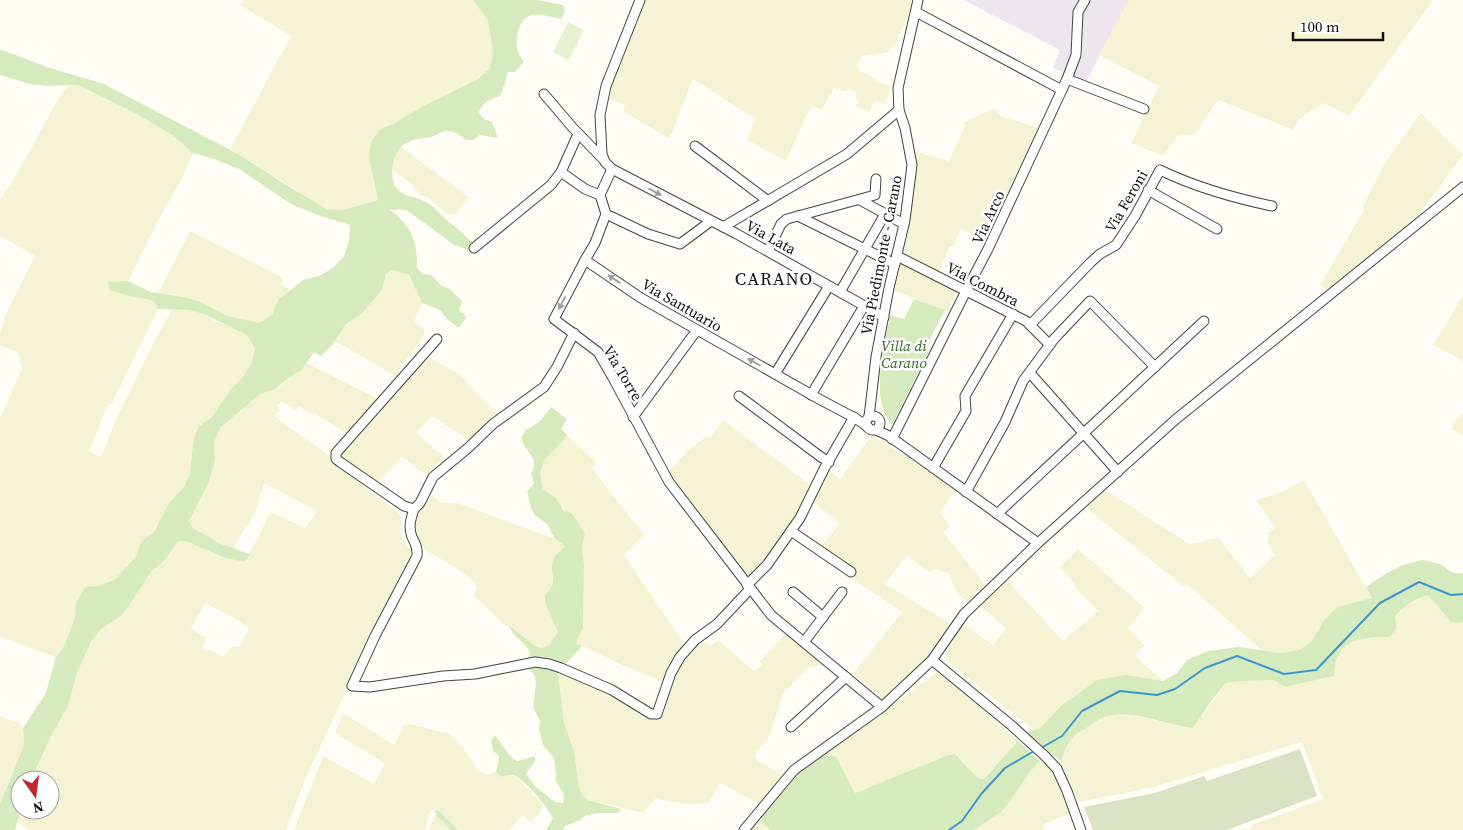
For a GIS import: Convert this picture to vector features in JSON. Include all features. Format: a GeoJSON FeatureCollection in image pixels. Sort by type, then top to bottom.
{"type":"FeatureCollection","features":[{"type":"Feature","properties":{"kind":"street"},"geometry":{"type":"LineString","coordinates":[[585,260],[595,243],[606,214],[600,195],[609,166],[602,154],[600,115],[606,86],[640,0]]}},
{"type":"Feature","properties":{"kind":"street","name":"Via Piedimonte - Carano"},"geometry":{"type":"LineString","coordinates":[[873,423],[872,399],[876,357],[904,224],[912,165],[905,128],[899,110],[898,88],[918,0]]}},
{"type":"Feature","properties":{"kind":"street","name":"Via Arco"},"geometry":{"type":"LineString","coordinates":[[891,438],[988,249],[1062,90],[1076,55],[1078,12],[1085,0]]}},
{"type":"Feature","properties":{"kind":"street"},"geometry":{"type":"LineString","coordinates":[[916,12],[1062,90]]}},
{"type":"Feature","properties":{"kind":"street"},"geometry":{"type":"LineString","coordinates":[[1067,78],[1144,109]]}},
{"type":"Feature","properties":{"kind":"street","name":"Via Lata"},"geometry":{"type":"LineString","coordinates":[[544,94],[578,134],[609,166],[768,251],[884,317]]}},
{"type":"Feature","properties":{"kind":"street"},"geometry":{"type":"LineString","coordinates":[[723,227],[847,154],[899,110]]}},
{"type":"Feature","properties":{"kind":"street"},"geometry":{"type":"LineString","coordinates":[[474,248],[551,185],[561,172],[578,134]]}},
{"type":"Feature","properties":{"kind":"street"},"geometry":{"type":"LineString","coordinates":[[695,146],[768,201]]}},
{"type":"Feature","properties":{"kind":"street","name":"Via Feroni"},"geometry":{"type":"LineString","coordinates":[[1030,325],[1095,259],[1116,245],[1135,216],[1160,170],[1235,198],[1272,206]]}},
{"type":"Feature","properties":{"kind":"street"},"geometry":{"type":"LineString","coordinates":[[561,172],[585,189],[600,195]]}},
{"type":"Feature","properties":{"kind":"street"},"geometry":{"type":"LineString","coordinates":[[768,251],[781,224],[787,219],[875,195],[876,179]]}},
{"type":"Feature","properties":{"kind":"street"},"geometry":{"type":"LineString","coordinates":[[744,830],[794,770],[882,707],[932,660],[964,614],[1175,420],[1463,187]]}},
{"type":"Feature","properties":{"kind":"street"},"geometry":{"type":"LineString","coordinates":[[1148,190],[1217,229]]}},
{"type":"Feature","properties":{"kind":"street"},"geometry":{"type":"LineString","coordinates":[[860,200],[904,224]]}},
{"type":"Feature","properties":{"kind":"street"},"geometry":{"type":"LineString","coordinates":[[606,214],[648,234],[680,244],[711,221]]}},
{"type":"Feature","properties":{"kind":"street"},"geometry":{"type":"LineString","coordinates":[[840,292],[885,214]]}},
{"type":"Feature","properties":{"kind":"street","name":"Via Combra"},"geometry":{"type":"LineString","coordinates":[[798,216],[864,249],[896,260],[1013,314],[1026,321],[1050,345]]}},
{"type":"Feature","properties":{"kind":"street","name":"Via Santuario"},"geometry":{"type":"LineString","coordinates":[[585,260],[641,298],[697,330],[854,417],[873,423]]}},
{"type":"Feature","properties":{"kind":"street","name":"Via Torre"},"geometry":{"type":"LineString","coordinates":[[585,260],[554,318],[598,352],[633,417],[697,330]]}},
{"type":"Feature","properties":{"kind":"street"},"geometry":{"type":"LineString","coordinates":[[775,374],[829,286]]}},
{"type":"Feature","properties":{"kind":"street"},"geometry":{"type":"LineString","coordinates":[[966,492],[1005,422],[1023,381],[1050,345],[1090,301],[1155,367]]}},
{"type":"Feature","properties":{"kind":"street"},"geometry":{"type":"LineString","coordinates":[[811,394],[864,306]]}},
{"type":"Feature","properties":{"kind":"street"},"geometry":{"type":"LineString","coordinates":[[933,468],[966,411],[965,396],[1013,314]]}},
{"type":"Feature","properties":{"kind":"street"},"geometry":{"type":"LineString","coordinates":[[997,514],[1204,321]]}},
{"type":"Feature","properties":{"kind":"street"},"geometry":{"type":"LineString","coordinates":[[574,333],[557,367],[544,387],[493,424],[468,448],[433,476],[420,503],[414,509],[409,526],[411,536],[417,547],[417,556],[352,686],[370,687],[443,676],[475,674],[535,662],[555,666],[604,686],[651,714],[658,714],[672,673],[680,657],[695,640],[717,624],[767,565],[800,518],[854,417]]}},
{"type":"Feature","properties":{"kind":"street"},"geometry":{"type":"LineString","coordinates":[[414,509],[404,506],[336,460],[336,453],[437,339]]}},
{"type":"Feature","properties":{"kind":"street"},"geometry":{"type":"LineString","coordinates":[[1030,372],[1118,472]]}},
{"type":"Feature","properties":{"kind":"street"},"geometry":{"type":"LineString","coordinates":[[739,396],[829,462]]}},
{"type":"Feature","properties":{"kind":"street"},"geometry":{"type":"LineString","coordinates":[[633,417],[669,482],[771,615],[882,707]]}},
{"type":"Feature","properties":{"kind":"street"},"geometry":{"type":"LineString","coordinates":[[873,423],[1038,544]]}},
{"type":"Feature","properties":{"kind":"street"},"geometry":{"type":"LineString","coordinates":[[791,531],[851,572]]}},
{"type":"Feature","properties":{"kind":"street"},"geometry":{"type":"LineString","coordinates":[[793,592],[823,617]]}},
{"type":"Feature","properties":{"kind":"street"},"geometry":{"type":"LineString","coordinates":[[804,642],[842,592]]}},
{"type":"Feature","properties":{"kind":"street"},"geometry":{"type":"LineString","coordinates":[[932,660],[1011,725],[1057,769],[1081,830]]}},
{"type":"Feature","properties":{"kind":"street"},"geometry":{"type":"LineString","coordinates":[[791,727],[846,677]]}},
{"type":"Feature","properties":{"kind":"shaded area"},"geometry":{"type":"Polygon","coordinates":[[[244,0],[473,0],[488,21],[493,52],[490,68],[478,79],[380,129],[369,158],[378,200],[343,210],[327,209],[230,149],[291,36],[241,6],[244,0]]]}},
{"type":"Feature","properties":{"kind":"shaded area"},"geometry":{"type":"Polygon","coordinates":[[[643,0],[912,0],[910,11],[895,45],[885,53],[862,56],[857,64],[860,71],[876,78],[875,81],[891,86],[885,104],[875,101],[869,112],[856,106],[859,100],[855,97],[857,93],[848,89],[846,92],[834,88],[822,110],[811,106],[786,161],[747,140],[755,119],[693,79],[672,133],[668,138],[623,111],[625,105],[606,98],[633,32],[643,0]]]}},
{"type":"Feature","properties":{"kind":"shaded area"},"geometry":{"type":"Polygon","coordinates":[[[963,0],[1130,0],[1086,82],[1053,68],[1060,50],[963,0]]]}},
{"type":"Feature","properties":{"kind":"shaded area"},"geometry":{"type":"Polygon","coordinates":[[[1129,0],[1433,0],[1349,116],[1323,103],[1299,119],[1294,129],[1291,129],[1218,100],[1195,134],[1177,136],[1163,156],[1131,143],[1159,86],[1099,55],[1129,0]]]}},
{"type":"Feature","properties":{"kind":"shaded area"},"geometry":{"type":"Polygon","coordinates":[[[78,85],[135,113],[172,135],[193,153],[182,179],[160,217],[128,281],[116,281],[116,292],[155,302],[158,309],[112,403],[107,406],[90,450],[92,453],[101,457],[117,417],[155,340],[173,309],[189,310],[204,314],[217,322],[233,327],[247,335],[255,349],[251,364],[242,378],[231,389],[211,418],[198,427],[193,442],[190,474],[183,488],[169,503],[154,532],[141,542],[136,557],[114,580],[86,590],[76,602],[75,618],[63,648],[56,657],[0,637],[0,418],[22,369],[18,352],[0,346],[0,332],[9,307],[35,256],[0,236],[0,199],[11,184],[63,91],[69,86],[78,85]]]}},
{"type":"Feature","properties":{"kind":"shaded area"},"geometry":{"type":"Polygon","coordinates":[[[995,108],[1001,116],[1039,128],[988,240],[961,229],[953,247],[950,246],[935,279],[956,290],[948,312],[893,290],[912,210],[914,151],[949,161],[965,125],[964,122],[995,108]]]}},
{"type":"Feature","properties":{"kind":"shaded area"},"geometry":{"type":"Polygon","coordinates":[[[1421,113],[1463,155],[1421,212],[1390,240],[1327,290],[1320,285],[1363,212],[1364,204],[1387,159],[1421,113]]]}},
{"type":"Feature","properties":{"kind":"shaded area"},"geometry":{"type":"Polygon","coordinates":[[[401,147],[469,197],[455,215],[446,213],[427,197],[420,195],[412,185],[392,169],[396,154],[401,147]]]}},
{"type":"Feature","properties":{"kind":"shaded area"},"geometry":{"type":"Polygon","coordinates":[[[190,231],[284,278],[280,284],[291,290],[278,300],[273,314],[259,323],[243,321],[227,316],[199,301],[158,293],[190,231]]]}},
{"type":"Feature","properties":{"kind":"shaded area"},"geometry":{"type":"Polygon","coordinates":[[[393,270],[408,275],[416,289],[422,303],[415,322],[425,330],[423,337],[398,371],[401,375],[399,378],[335,341],[346,324],[360,315],[384,281],[386,274],[393,270]]]}},
{"type":"Feature","properties":{"kind":"shaded area"},"geometry":{"type":"Polygon","coordinates":[[[1463,295],[1463,361],[1433,345],[1463,295]]]}},
{"type":"Feature","properties":{"kind":"shaded area"},"geometry":{"type":"Polygon","coordinates":[[[425,355],[458,373],[499,416],[471,441],[432,416],[416,433],[444,457],[426,475],[402,457],[376,483],[341,460],[339,453],[396,388],[399,390],[401,388],[400,383],[425,355]]]}},
{"type":"Feature","properties":{"kind":"shaded area"},"geometry":{"type":"Polygon","coordinates":[[[307,363],[378,399],[349,435],[314,413],[312,415],[299,406],[295,410],[282,401],[277,406],[280,410],[274,416],[331,457],[345,471],[399,513],[402,537],[413,554],[305,780],[286,830],[30,830],[17,822],[18,820],[60,820],[60,770],[36,770],[50,738],[68,706],[77,673],[91,642],[101,629],[121,616],[151,572],[164,561],[178,541],[186,541],[225,558],[245,562],[271,512],[305,528],[317,511],[264,483],[256,511],[233,548],[221,544],[193,528],[189,521],[209,482],[215,459],[214,442],[221,427],[260,394],[282,385],[294,374],[301,371],[307,363]],[[205,603],[191,628],[206,638],[202,650],[211,650],[224,657],[232,646],[239,647],[249,629],[238,620],[205,603]]]}},
{"type":"Feature","properties":{"kind":"shaded area"},"geometry":{"type":"Polygon","coordinates":[[[1463,412],[1463,436],[1452,429],[1453,423],[1463,412]]]}},
{"type":"Feature","properties":{"kind":"shaded area"},"geometry":{"type":"Polygon","coordinates":[[[723,420],[812,486],[799,512],[764,563],[747,581],[731,556],[668,472],[688,450],[706,437],[710,437],[723,420]]]}},
{"type":"Feature","properties":{"kind":"shaded area"},"geometry":{"type":"Polygon","coordinates":[[[567,435],[597,463],[592,468],[644,535],[624,555],[685,645],[677,655],[664,682],[624,666],[576,643],[583,628],[584,564],[582,548],[585,534],[572,513],[565,511],[556,498],[543,489],[540,473],[545,459],[567,435]]]}},
{"type":"Feature","properties":{"kind":"shaded area"},"geometry":{"type":"Polygon","coordinates":[[[872,435],[956,489],[940,512],[950,526],[943,532],[985,584],[967,601],[957,593],[948,573],[936,570],[928,572],[907,555],[885,584],[953,625],[929,657],[885,699],[853,674],[902,612],[854,580],[856,571],[820,547],[839,525],[836,520],[812,501],[829,470],[840,479],[872,435]]]}},
{"type":"Feature","properties":{"kind":"shaded area"},"geometry":{"type":"Polygon","coordinates":[[[1304,480],[1372,598],[1324,620],[1311,642],[1299,650],[1280,653],[1261,650],[1187,584],[1184,587],[1086,508],[1105,490],[1190,544],[1219,538],[1250,578],[1275,555],[1267,542],[1268,533],[1275,528],[1256,500],[1281,492],[1304,480]]]}},
{"type":"Feature","properties":{"kind":"shaded area"},"geometry":{"type":"Polygon","coordinates":[[[431,496],[441,503],[458,503],[555,539],[565,546],[558,552],[552,575],[554,582],[545,603],[559,632],[549,645],[542,648],[534,646],[516,630],[504,625],[475,597],[474,593],[477,588],[473,581],[459,570],[427,551],[421,544],[414,530],[414,522],[431,496]]]}},
{"type":"Feature","properties":{"kind":"shaded area"},"geometry":{"type":"Polygon","coordinates":[[[1078,549],[1145,608],[1128,628],[1144,645],[1135,656],[1163,681],[1097,680],[1062,705],[1040,728],[1034,730],[947,661],[945,651],[961,625],[964,624],[993,645],[1006,628],[979,605],[1007,580],[1063,641],[1098,611],[1074,586],[1075,584],[1060,567],[1078,549]]]}},
{"type":"Feature","properties":{"kind":"shaded area"},"geometry":{"type":"Polygon","coordinates":[[[1428,595],[1451,622],[1463,622],[1463,830],[1248,830],[1254,824],[1323,799],[1302,742],[1154,787],[1080,802],[1078,800],[1061,762],[1067,742],[1083,730],[1107,716],[1125,713],[1193,728],[1226,683],[1274,680],[1285,687],[1334,676],[1337,657],[1347,644],[1359,639],[1390,637],[1397,628],[1395,616],[1401,608],[1428,595]]]}},
{"type":"Feature","properties":{"kind":"shaded area"},"geometry":{"type":"Polygon","coordinates":[[[786,633],[822,664],[809,667],[783,694],[768,740],[755,756],[757,760],[784,776],[759,804],[720,783],[709,803],[688,804],[655,799],[643,813],[588,800],[582,795],[579,787],[574,751],[564,723],[558,672],[610,694],[651,719],[658,719],[663,714],[680,666],[688,652],[703,640],[710,646],[718,640],[754,671],[762,664],[760,661],[786,633]]]}},
{"type":"Feature","properties":{"kind":"shaded area"},"geometry":{"type":"Polygon","coordinates":[[[937,672],[943,675],[1015,738],[1016,743],[986,777],[978,778],[961,759],[946,756],[855,793],[836,758],[818,757],[859,731],[937,672]]]}},
{"type":"Feature","properties":{"kind":"shaded area"},"geometry":{"type":"Polygon","coordinates":[[[343,713],[394,745],[404,725],[410,724],[450,734],[463,748],[478,770],[486,775],[496,772],[501,777],[509,775],[517,777],[543,805],[541,811],[530,822],[523,815],[509,830],[458,830],[439,811],[432,809],[425,830],[294,830],[323,756],[374,784],[385,763],[335,733],[343,713]]]}},
{"type":"Feature","properties":{"kind":"shaded area"},"geometry":{"type":"Polygon","coordinates":[[[0,716],[21,724],[24,745],[14,770],[10,770],[10,779],[0,804],[0,716]]]}},
{"type":"Feature","properties":{"kind":"shaded area"},"geometry":{"type":"Polygon","coordinates":[[[1040,761],[1048,766],[1057,780],[1071,813],[1042,825],[1045,830],[974,830],[1001,812],[1040,761]]]}},
{"type":"Feature","properties":{"kind":"shaded area"},"geometry":{"type":"Polygon","coordinates":[[[436,815],[451,830],[429,830],[436,815]]]}},
{"type":"Feature","properties":{"kind":"shaded area"},"geometry":{"type":"Polygon","coordinates":[[[759,819],[770,830],[749,830],[759,819]]]}},
{"type":"Feature","properties":{"kind":"green space"},"geometry":{"type":"Polygon","coordinates":[[[473,0],[537,0],[563,5],[565,10],[561,19],[543,15],[528,16],[519,28],[517,48],[524,62],[515,72],[508,72],[501,95],[485,103],[479,113],[484,119],[492,122],[498,138],[480,135],[473,140],[466,140],[456,133],[445,131],[403,145],[396,155],[392,168],[393,180],[397,189],[404,194],[430,204],[474,245],[469,250],[454,245],[408,211],[400,209],[390,210],[403,222],[412,235],[416,250],[417,268],[423,274],[431,275],[462,301],[459,311],[466,318],[459,328],[448,320],[440,310],[422,303],[409,275],[393,270],[386,274],[382,289],[377,296],[360,315],[346,324],[333,344],[321,356],[314,352],[301,371],[294,374],[275,389],[260,394],[221,427],[214,442],[215,459],[209,482],[189,521],[193,528],[221,544],[250,554],[245,562],[225,558],[186,541],[178,541],[164,561],[151,572],[121,616],[101,629],[91,642],[77,673],[68,706],[50,738],[36,770],[14,770],[24,745],[23,728],[46,693],[56,657],[63,648],[75,618],[76,602],[86,587],[98,586],[114,580],[136,557],[141,542],[154,532],[169,503],[183,488],[190,474],[193,442],[198,427],[211,418],[231,389],[242,378],[251,364],[255,349],[247,335],[204,314],[189,310],[158,309],[155,302],[109,290],[108,282],[128,281],[151,292],[199,301],[227,316],[259,323],[272,315],[278,300],[303,280],[319,276],[333,268],[344,256],[349,241],[350,225],[320,216],[291,204],[239,169],[193,153],[172,135],[135,113],[78,85],[46,86],[30,84],[0,75],[0,49],[47,67],[104,84],[238,154],[327,209],[343,210],[378,200],[369,158],[371,142],[380,129],[478,79],[490,68],[493,52],[488,21],[473,0]]]}},
{"type":"Feature","properties":{"kind":"green space"},"geometry":{"type":"Polygon","coordinates":[[[568,22],[584,30],[569,60],[553,52],[568,22]]]}},
{"type":"Feature","properties":{"kind":"green space","name":"Villa di Carano"},"geometry":{"type":"Polygon","coordinates":[[[914,299],[945,310],[925,348],[929,351],[892,425],[885,414],[881,401],[882,356],[890,315],[904,319],[914,299]]]}},
{"type":"Feature","properties":{"kind":"green space"},"geometry":{"type":"Polygon","coordinates":[[[551,407],[567,419],[561,429],[567,435],[545,459],[540,473],[543,489],[556,498],[564,511],[572,513],[585,534],[582,548],[584,564],[583,628],[576,643],[582,646],[558,672],[564,723],[574,751],[579,787],[582,795],[588,800],[621,809],[618,813],[586,815],[580,820],[565,826],[563,830],[546,830],[553,818],[537,796],[517,777],[509,775],[501,777],[496,772],[499,756],[493,751],[491,741],[495,735],[510,756],[517,761],[535,756],[535,761],[526,774],[536,787],[555,802],[563,803],[564,795],[556,781],[553,757],[543,745],[539,729],[540,721],[533,707],[535,676],[529,669],[478,679],[470,678],[469,669],[528,658],[530,653],[528,649],[509,626],[533,644],[542,648],[549,645],[558,632],[545,603],[545,595],[550,590],[553,581],[552,564],[554,558],[565,546],[555,539],[547,524],[535,515],[531,508],[527,491],[534,484],[531,473],[534,467],[534,460],[523,444],[521,437],[526,430],[539,422],[551,407]]]}},
{"type":"Feature","properties":{"kind":"green space"},"geometry":{"type":"Polygon","coordinates":[[[1423,560],[1440,564],[1453,573],[1463,573],[1463,622],[1451,622],[1428,595],[1419,598],[1395,616],[1397,628],[1390,637],[1360,639],[1342,649],[1338,656],[1334,676],[1285,687],[1274,680],[1226,683],[1193,728],[1140,716],[1119,714],[1106,717],[1095,722],[1073,738],[1067,745],[1061,762],[1027,732],[1040,728],[1062,705],[1097,680],[1126,675],[1163,681],[1177,673],[1187,660],[1208,651],[1239,647],[1280,653],[1299,650],[1311,642],[1324,620],[1338,607],[1372,598],[1366,587],[1393,570],[1423,560]]]}},
{"type":"Feature","properties":{"kind":"green space"},"geometry":{"type":"Polygon","coordinates":[[[1015,738],[1040,761],[1001,812],[974,830],[770,830],[759,819],[797,774],[813,760],[820,757],[836,757],[855,793],[955,754],[978,778],[982,779],[986,777],[1016,743],[1015,738]]]}},
{"type":"Feature","properties":{"kind":"green space"},"geometry":{"type":"Polygon","coordinates":[[[1300,749],[1317,796],[1227,830],[1093,830],[1084,807],[1155,793],[1204,776],[1207,781],[1300,749]]]}},
{"type":"Feature","properties":{"kind":"green space"},"geometry":{"type":"Polygon","coordinates":[[[10,779],[10,820],[18,820],[15,830],[0,830],[0,804],[10,779]]]}},
{"type":"Feature","properties":{"kind":"green space"},"geometry":{"type":"Polygon","coordinates":[[[435,810],[439,811],[458,830],[451,830],[436,815],[435,810]]]}},
{"type":"Feature","properties":{"kind":"waterway"},"geometry":{"type":"LineString","coordinates":[[1041,748],[1062,736],[1082,711],[1120,691],[1157,695],[1175,689],[1205,668],[1237,656],[1284,674],[1316,670],[1380,603],[1419,582],[1451,595],[1463,594]]}},
{"type":"Feature","properties":{"kind":"waterway"},"geometry":{"type":"LineString","coordinates":[[949,830],[962,821],[982,793],[1005,768],[1034,751]]}},
{"type":"Feature","properties":{"kind":"district","name":"CARANO"},"geometry":{"type":"Point","coordinates":[774,278]}}]}
